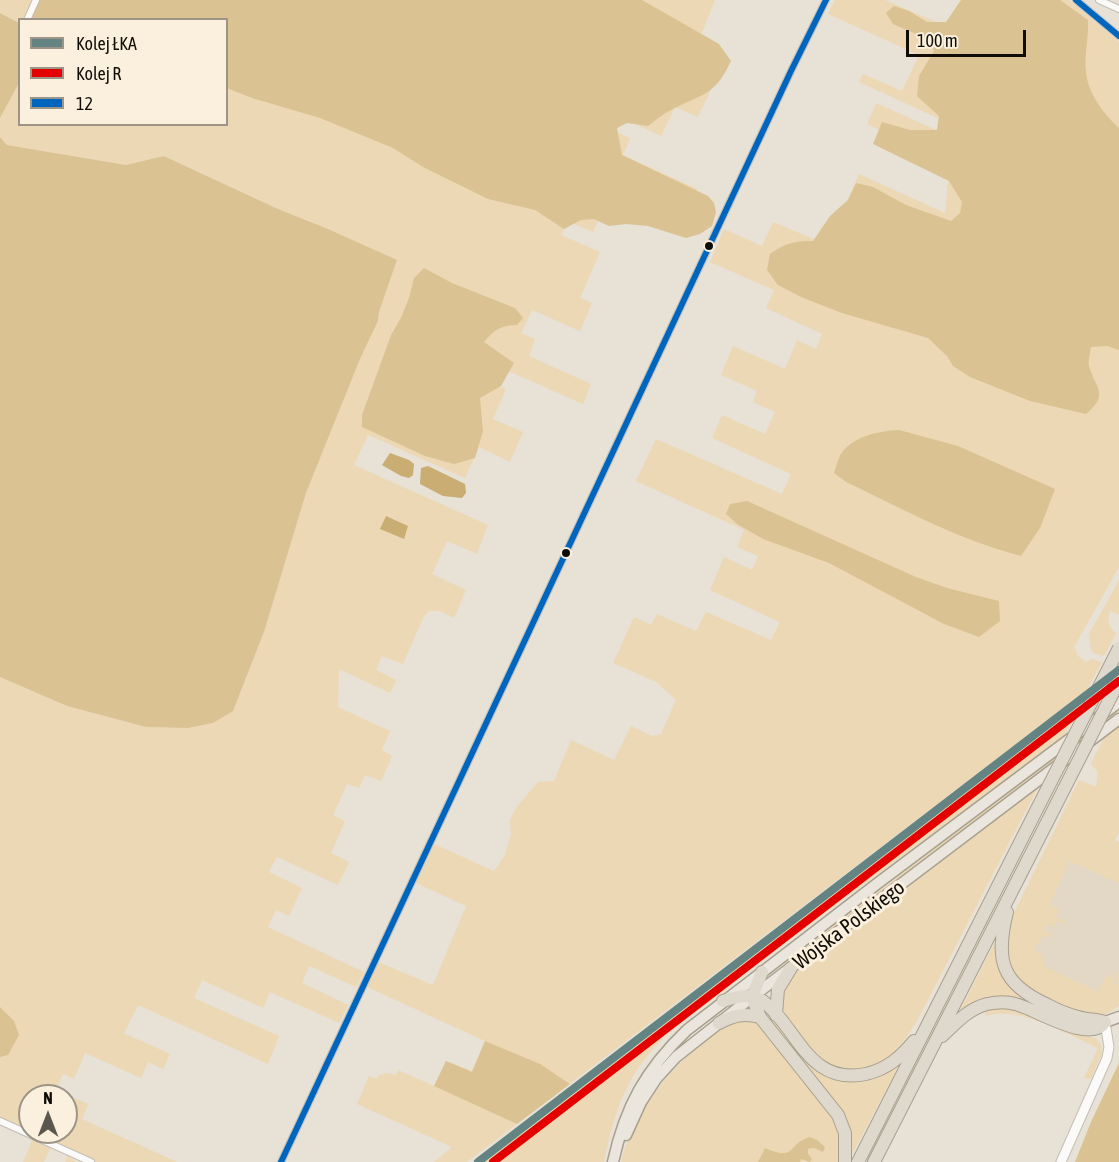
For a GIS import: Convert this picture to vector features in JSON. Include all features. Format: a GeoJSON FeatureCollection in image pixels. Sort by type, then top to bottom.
{"type":"FeatureCollection","features":[{"type":"Feature","properties":{"kind":"highway"},"geometry":{"type":"LineString","coordinates":[[858,1162],[1119,648]]}},
{"type":"Feature","properties":{"kind":"highway"},"geometry":{"type":"LineString","coordinates":[[874,1162],[1119,681]]}},
{"type":"Feature","properties":{"kind":"highway"},"geometry":{"type":"LineString","coordinates":[[934,1045],[966,1013],[979,1006],[993,1003],[1017,1004],[1078,1028],[1097,1029],[1105,1023],[1066,1014],[1025,995],[1013,982],[1004,965],[1001,944],[1014,887]]}},
{"type":"Feature","properties":{"kind":"highway"},"geometry":{"type":"LineString","coordinates":[[776,1015],[778,989],[791,968]]}},
{"type":"Feature","properties":{"kind":"highway"},"geometry":{"type":"LineString","coordinates":[[762,972],[752,997],[760,1017],[838,1115],[845,1132],[845,1162]]}},
{"type":"Feature","properties":{"kind":"highway"},"geometry":{"type":"LineString","coordinates":[[723,1001],[740,996],[762,1000],[806,1054],[834,1072],[848,1075],[872,1072],[893,1063],[906,1051],[932,1017]]}},
{"type":"Feature","properties":{"kind":"highway"},"geometry":{"type":"LineString","coordinates":[[719,1023],[731,1017],[746,1014],[760,1017]]}},
{"type":"Feature","properties":{"kind":"main road","name":"Wojska Polskiego"},"geometry":{"type":"LineString","coordinates":[[615,1162],[625,1117],[647,1076],[678,1039],[723,1001],[1119,702]]}},
{"type":"Feature","properties":{"kind":"main road","name":"Wojska Polskiego"},"geometry":{"type":"LineString","coordinates":[[615,1162],[640,1102],[656,1079],[676,1057],[1119,719]]}},
{"type":"Feature","properties":{"kind":"main road"},"geometry":{"type":"LineString","coordinates":[[1105,1023],[1119,1017]]}},
{"type":"Feature","properties":{"kind":"street"},"geometry":{"type":"LineString","coordinates":[[28,18],[36,0]]}},
{"type":"Feature","properties":{"kind":"street"},"geometry":{"type":"LineString","coordinates":[[281,1162],[776,101],[826,0]]}},
{"type":"Feature","properties":{"kind":"street"},"geometry":{"type":"LineString","coordinates":[[1076,0],[1119,36]]}},
{"type":"Feature","properties":{"kind":"street"},"geometry":{"type":"LineString","coordinates":[[1099,0],[1119,9]]}},
{"type":"Feature","properties":{"kind":"street"},"geometry":{"type":"LineString","coordinates":[[1061,1162],[1107,1058],[1109,1047],[1105,1023]]}},
{"type":"Feature","properties":{"kind":"street"},"geometry":{"type":"LineString","coordinates":[[0,1121],[91,1162]]}},
{"type":"Feature","properties":{"kind":"shaded area"},"geometry":{"type":"Polygon","coordinates":[[[0,0],[33,0],[24,18],[18,18],[18,22],[0,13],[0,0]]]}},
{"type":"Feature","properties":{"kind":"shaded area"},"geometry":{"type":"Polygon","coordinates":[[[39,0],[642,0],[719,44],[731,61],[719,81],[707,93],[668,112],[648,126],[627,123],[617,128],[622,155],[708,196],[714,203],[716,212],[712,226],[700,234],[686,238],[648,226],[626,224],[609,226],[594,219],[581,220],[564,229],[535,210],[488,199],[423,167],[393,148],[320,118],[228,88],[228,18],[31,18],[39,0]]]}},
{"type":"Feature","properties":{"kind":"shaded area"},"geometry":{"type":"Polygon","coordinates":[[[118,0],[715,0],[697,45],[725,59],[698,117],[675,107],[661,136],[593,104],[587,119],[630,138],[623,155],[697,189],[677,231],[609,198],[593,232],[568,221],[561,235],[600,252],[580,298],[592,303],[580,331],[532,310],[521,333],[535,339],[529,356],[591,384],[583,404],[508,371],[500,386],[506,389],[493,419],[523,432],[510,462],[479,447],[465,478],[368,435],[354,465],[488,525],[477,554],[447,541],[432,574],[466,590],[454,618],[439,611],[429,611],[424,616],[403,664],[382,656],[376,670],[396,680],[390,693],[339,669],[338,707],[390,731],[382,750],[392,756],[381,781],[365,775],[359,788],[347,784],[333,815],[345,821],[331,853],[349,862],[338,885],[277,857],[269,872],[302,888],[289,916],[276,910],[268,927],[364,972],[356,987],[309,966],[302,983],[348,1005],[339,1023],[270,992],[263,1008],[202,980],[194,998],[279,1036],[268,1064],[138,1005],[124,1033],[170,1054],[163,1069],[148,1062],[141,1078],[85,1053],[74,1079],[63,1074],[59,1084],[18,1084],[18,1131],[0,1123],[0,677],[67,706],[146,727],[188,728],[213,723],[240,694],[264,632],[306,493],[360,359],[378,321],[397,261],[165,156],[126,165],[7,145],[0,137],[0,118],[18,85],[18,126],[228,126],[228,18],[215,18],[118,0]]]}},
{"type":"Feature","properties":{"kind":"shaded area"},"geometry":{"type":"Polygon","coordinates":[[[835,0],[885,0],[959,32],[973,0],[1069,0],[1119,42],[1119,567],[1074,647],[1078,656],[1086,662],[1092,659],[1102,662],[1087,690],[467,1162],[434,1162],[452,1147],[357,1104],[369,1076],[377,1079],[379,1075],[388,1073],[396,1075],[398,1070],[434,1086],[446,1061],[472,1071],[485,1041],[367,987],[378,962],[433,985],[466,906],[416,883],[434,844],[494,871],[504,857],[511,835],[510,820],[515,809],[538,782],[554,781],[571,740],[614,760],[631,726],[652,736],[661,734],[676,700],[656,682],[613,663],[634,617],[651,625],[657,614],[696,631],[706,612],[771,640],[780,622],[710,590],[724,557],[752,570],[758,556],[737,547],[744,530],[636,481],[656,439],[782,494],[791,474],[712,438],[722,415],[765,434],[775,412],[753,402],[757,391],[721,375],[733,346],[785,369],[797,340],[816,349],[822,334],[766,308],[774,290],[710,262],[724,229],[762,246],[773,222],[828,245],[859,174],[945,213],[949,173],[907,142],[867,124],[876,103],[974,147],[979,137],[859,82],[863,74],[902,91],[919,55],[828,14],[835,0]]]}},
{"type":"Feature","properties":{"kind":"shaded area"},"geometry":{"type":"Polygon","coordinates":[[[961,0],[1060,0],[1088,20],[1087,80],[1098,103],[1119,128],[1119,350],[1107,346],[1091,347],[1089,366],[1099,396],[1086,414],[1030,401],[970,377],[953,366],[947,356],[928,338],[842,313],[801,297],[778,285],[767,270],[770,254],[776,250],[790,243],[813,241],[830,216],[848,200],[856,183],[873,187],[906,205],[951,221],[960,213],[962,202],[949,181],[873,144],[882,122],[910,130],[937,130],[939,116],[917,96],[919,76],[934,51],[930,40],[893,24],[886,13],[894,6],[909,11],[927,22],[946,22],[961,0]]]}},
{"type":"Feature","properties":{"kind":"shaded area"},"geometry":{"type":"Polygon","coordinates":[[[0,13],[18,22],[18,85],[0,118],[0,13]]]}},
{"type":"Feature","properties":{"kind":"shaded area"},"geometry":{"type":"Polygon","coordinates":[[[0,137],[7,145],[126,165],[164,156],[278,209],[397,260],[378,321],[360,359],[306,493],[264,632],[233,711],[213,723],[188,728],[146,727],[67,706],[0,677],[0,137]]]}},
{"type":"Feature","properties":{"kind":"shaded area"},"geometry":{"type":"Polygon","coordinates":[[[424,268],[452,283],[515,308],[523,318],[517,325],[498,329],[484,342],[514,363],[501,386],[480,398],[483,431],[475,458],[454,464],[425,456],[362,427],[362,415],[391,335],[401,318],[414,278],[424,268]]]}},
{"type":"Feature","properties":{"kind":"shaded area"},"geometry":{"type":"Polygon","coordinates":[[[899,430],[958,446],[1055,489],[1040,528],[1021,556],[932,523],[846,482],[834,473],[841,454],[852,443],[875,433],[899,430]]]}},
{"type":"Feature","properties":{"kind":"shaded area"},"geometry":{"type":"Polygon","coordinates":[[[390,453],[414,464],[413,475],[409,478],[401,476],[382,465],[390,453]]]}},
{"type":"Feature","properties":{"kind":"shaded area"},"geometry":{"type":"Polygon","coordinates":[[[428,466],[465,484],[466,493],[462,498],[443,496],[420,484],[421,468],[428,466]]]}},
{"type":"Feature","properties":{"kind":"shaded area"},"geometry":{"type":"Polygon","coordinates":[[[747,501],[916,577],[947,588],[999,601],[1000,621],[979,637],[944,624],[829,563],[763,539],[737,524],[726,514],[730,504],[747,501]]]}},
{"type":"Feature","properties":{"kind":"shaded area"},"geometry":{"type":"Polygon","coordinates":[[[386,516],[408,526],[404,539],[380,529],[386,516]]]}},
{"type":"Feature","properties":{"kind":"shaded area"},"geometry":{"type":"Polygon","coordinates":[[[1119,580],[1119,615],[1110,611],[1109,618],[1109,624],[1116,633],[1104,656],[1093,653],[1089,634],[1119,580]]]}},
{"type":"Feature","properties":{"kind":"shaded area"},"geometry":{"type":"Polygon","coordinates":[[[1082,701],[1063,738],[842,900],[667,1034],[642,1063],[625,1092],[613,1124],[604,1162],[483,1162],[1082,701]]]}},
{"type":"Feature","properties":{"kind":"shaded area"},"geometry":{"type":"Polygon","coordinates":[[[1119,707],[1119,713],[761,984],[815,940],[1119,707]]]}},
{"type":"Feature","properties":{"kind":"shaded area"},"geometry":{"type":"Polygon","coordinates":[[[1119,725],[1119,832],[1115,840],[1119,842],[1119,883],[1069,861],[1050,904],[1059,909],[1056,917],[1066,922],[1065,924],[1056,921],[1053,927],[1046,924],[1044,930],[1051,933],[1053,937],[1044,936],[1035,946],[1036,952],[1041,954],[1045,967],[1098,991],[1108,973],[1110,978],[1116,972],[1113,984],[1118,986],[1117,973],[1119,974],[1119,1006],[1106,1014],[1087,1014],[1048,1001],[1025,986],[1011,968],[1008,957],[1008,939],[1010,921],[1079,780],[1096,787],[1098,772],[1091,764],[1105,735],[1119,725]]]}},
{"type":"Feature","properties":{"kind":"shaded area"},"geometry":{"type":"Polygon","coordinates":[[[1038,787],[918,1019],[902,1043],[881,1062],[861,1069],[840,1070],[823,1062],[804,1041],[784,1011],[783,997],[791,979],[801,968],[1038,787]]]}},
{"type":"Feature","properties":{"kind":"shaded area"},"geometry":{"type":"Polygon","coordinates":[[[1067,854],[1119,877],[1119,994],[1097,997],[1019,961],[1067,854]]]}},
{"type":"Feature","properties":{"kind":"shaded area"},"geometry":{"type":"Polygon","coordinates":[[[996,940],[1000,965],[1038,1005],[1036,1008],[1023,1002],[957,1016],[996,940]]]}},
{"type":"Feature","properties":{"kind":"shaded area"},"geometry":{"type":"Polygon","coordinates":[[[761,1004],[812,1067],[825,1075],[853,1082],[867,1081],[880,1077],[899,1066],[851,1156],[850,1133],[841,1111],[762,1009],[761,1004]]]}},
{"type":"Feature","properties":{"kind":"shaded area"},"geometry":{"type":"Polygon","coordinates":[[[0,1007],[14,1021],[19,1035],[8,1055],[0,1057],[0,1007]]]}},
{"type":"Feature","properties":{"kind":"shaded area"},"geometry":{"type":"Polygon","coordinates":[[[996,1007],[1010,1008],[1077,1034],[1095,1038],[1101,1045],[1102,1053],[1091,1079],[1084,1078],[1098,1048],[1028,1018],[999,1014],[986,1016],[985,1010],[996,1007]]]}},
{"type":"Feature","properties":{"kind":"shaded area"},"geometry":{"type":"Polygon","coordinates":[[[746,1018],[761,1024],[832,1114],[840,1137],[839,1162],[621,1162],[628,1140],[639,1118],[668,1076],[705,1041],[746,1018]]]}},
{"type":"Feature","properties":{"kind":"shaded area"},"geometry":{"type":"Polygon","coordinates":[[[485,1041],[540,1064],[570,1084],[517,1124],[434,1086],[446,1061],[472,1072],[485,1041]]]}},
{"type":"Feature","properties":{"kind":"shaded area"},"geometry":{"type":"Polygon","coordinates":[[[1119,1063],[1119,1162],[1075,1162],[1091,1122],[1119,1063]]]}},
{"type":"Feature","properties":{"kind":"shaded area"},"geometry":{"type":"Polygon","coordinates":[[[78,1100],[88,1104],[82,1119],[177,1162],[88,1162],[70,1158],[76,1162],[65,1162],[68,1154],[51,1146],[44,1162],[23,1162],[30,1144],[78,1144],[78,1100]]]}},
{"type":"Feature","properties":{"kind":"shaded area"},"geometry":{"type":"Polygon","coordinates":[[[810,1137],[825,1147],[823,1152],[814,1148],[808,1149],[808,1154],[812,1159],[810,1162],[801,1159],[800,1162],[758,1162],[765,1148],[787,1153],[802,1140],[810,1137]]]}},
{"type":"Feature","properties":{"kind":"rail line","name":"ŁKA"},"geometry":{"type":"LineString","coordinates":[[478,1162],[1119,670]]}},
{"type":"Feature","properties":{"kind":"rail line","name":"R"},"geometry":{"type":"LineString","coordinates":[[493,1162],[1119,681]]}},
{"type":"Feature","properties":{"kind":"transit line","name":"12"},"geometry":{"type":"LineString","coordinates":[[281,1162],[826,0]]}},
{"type":"Feature","properties":{"kind":"transit line","name":"12"},"geometry":{"type":"LineString","coordinates":[[1076,0],[1119,36]]}}]}
